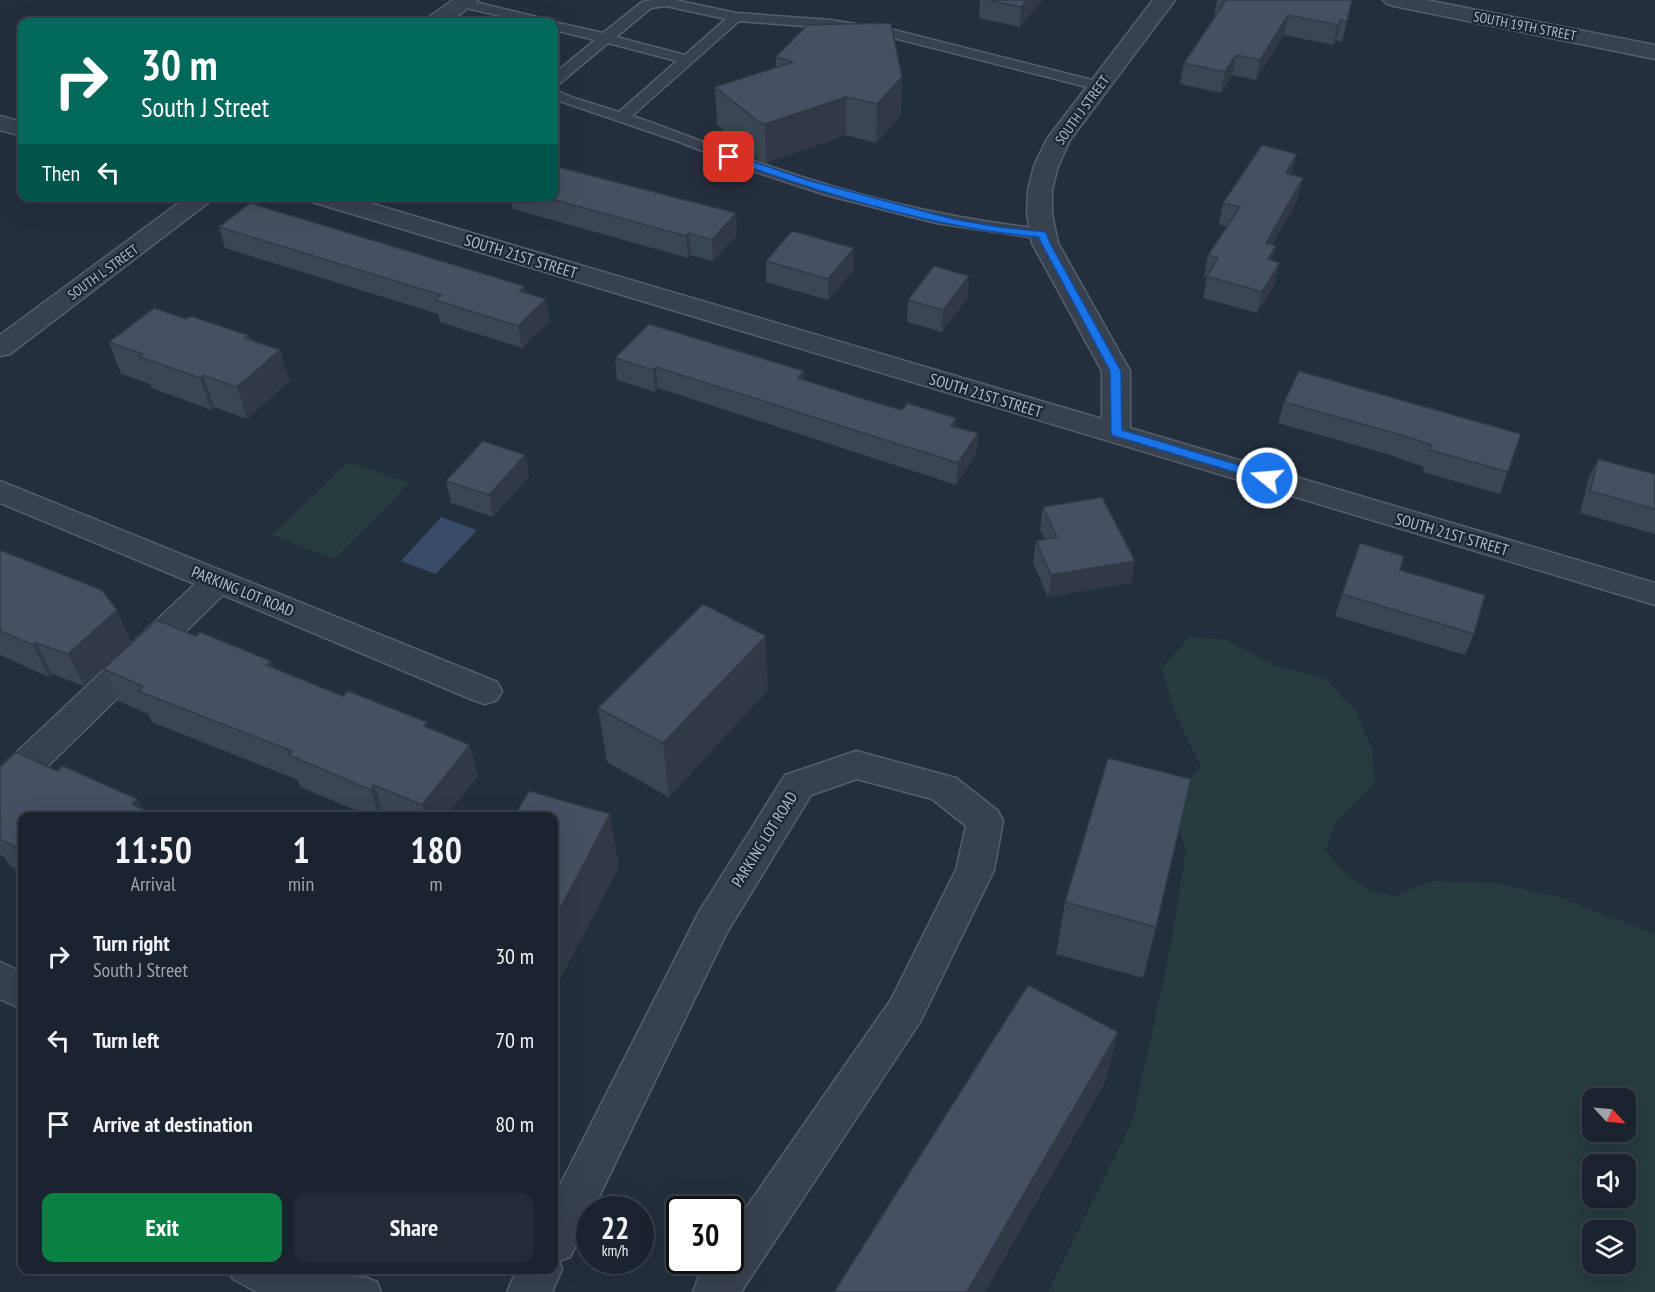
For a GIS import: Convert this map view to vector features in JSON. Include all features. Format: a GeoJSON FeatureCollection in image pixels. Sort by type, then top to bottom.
{"type":"FeatureCollection","features":[{"type":"Feature","properties":{"kind":"street","name":"SOUTH J STREET"},"geometry":{"type":"LineString","coordinates":[[1116,432],[1116,371],[1045,243],[1038,211],[1038,188],[1049,156],[1059,139],[1164,0]]}},
{"type":"Feature","properties":{"kind":"street","name":"SOUTH 19TH STREET"},"geometry":{"type":"LineString","coordinates":[[1394,0],[1655,52]]}},
{"type":"Feature","properties":{"kind":"street"},"geometry":{"type":"LineString","coordinates":[[443,18],[465,2]]}},
{"type":"Feature","properties":{"kind":"street"},"geometry":{"type":"LineString","coordinates":[[0,123],[18,128]]}},
{"type":"Feature","properties":{"kind":"street","name":"SOUTH L STREET"},"geometry":{"type":"LineString","coordinates":[[0,348],[198,201]]}},
{"type":"Feature","properties":{"kind":"street","name":"SOUTH 21ST STREET"},"geometry":{"type":"LineString","coordinates":[[335,201],[1655,594]]}},
{"type":"Feature","properties":{"kind":"street","name":"PARKING LOT ROAD"},"geometry":{"type":"LineString","coordinates":[[0,492],[485,691]]}},
{"type":"Feature","properties":{"kind":"street"},"geometry":{"type":"LineString","coordinates":[[0,790],[218,581]]}},
{"type":"Feature","properties":{"kind":"street","name":"PARKING LOT ROAD"},"geometry":{"type":"LineString","coordinates":[[558,1234],[712,923],[798,785],[856,765],[943,788],[985,821],[975,870],[906,1010],[715,1292]]}},
{"type":"Feature","properties":{"kind":"street"},"geometry":{"type":"LineString","coordinates":[[0,979],[18,990]]}},
{"type":"Feature","properties":{"kind":"street"},"geometry":{"type":"LineString","coordinates":[[529,1292],[538,1274]]}},
{"type":"Feature","properties":{"kind":"lane"},"geometry":{"type":"LineString","coordinates":[[465,2],[526,18]]}},
{"type":"Feature","properties":{"kind":"lane"},"geometry":{"type":"LineString","coordinates":[[558,78],[647,5],[666,2],[736,17],[838,25],[894,34],[1099,86]]}},
{"type":"Feature","properties":{"kind":"lane"},"geometry":{"type":"LineString","coordinates":[[621,118],[736,17]]}},
{"type":"Feature","properties":{"kind":"lane"},"geometry":{"type":"LineString","coordinates":[[558,27],[688,60]]}},
{"type":"Feature","properties":{"kind":"lane"},"geometry":{"type":"LineString","coordinates":[[558,95],[566,100],[671,134],[762,169],[855,197],[952,222],[999,231],[1043,234]]}},
{"type":"Feature","properties":{"kind":"lane"},"geometry":{"type":"LineString","coordinates":[[252,1274],[262,1280],[367,1292]]}},
{"type":"Feature","properties":{"kind":"green space"},"geometry":{"type":"Polygon","coordinates":[[[348,462],[409,483],[335,559],[272,535],[348,462]]]}},
{"type":"Feature","properties":{"kind":"green space"},"geometry":{"type":"Polygon","coordinates":[[[1190,637],[1226,640],[1276,666],[1326,679],[1355,710],[1372,747],[1375,783],[1336,822],[1325,850],[1345,873],[1368,890],[1394,896],[1434,881],[1497,883],[1558,897],[1655,934],[1655,1292],[1048,1292],[1133,1119],[1171,945],[1186,850],[1170,797],[1201,767],[1174,710],[1162,668],[1190,637]]]}},
{"type":"Feature","properties":{"kind":"water"},"geometry":{"type":"Polygon","coordinates":[[[441,517],[477,530],[436,574],[401,561],[441,517]]]}},
{"type":"Feature","properties":{"kind":"building"},"geometry":{"type":"Polygon","coordinates":[[[988,0],[1027,0],[1021,7],[988,0]]]}},
{"type":"Feature","properties":{"kind":"building"},"geometry":{"type":"Polygon","coordinates":[[[1226,0],[1352,0],[1347,22],[1341,20],[1338,25],[1288,15],[1260,60],[1236,55],[1225,72],[1184,63],[1226,0]]]}},
{"type":"Feature","properties":{"kind":"building"},"geometry":{"type":"Polygon","coordinates":[[[891,23],[902,77],[877,104],[846,97],[765,124],[759,122],[715,87],[793,62],[776,57],[807,25],[891,23]]]}},
{"type":"Feature","properties":{"kind":"building"},"geometry":{"type":"Polygon","coordinates":[[[1262,145],[1297,154],[1286,173],[1303,178],[1266,243],[1276,246],[1268,259],[1280,263],[1262,292],[1207,276],[1218,258],[1208,255],[1240,207],[1223,203],[1262,145]]]}},
{"type":"Feature","properties":{"kind":"building"},"geometry":{"type":"Polygon","coordinates":[[[558,167],[736,213],[712,240],[689,233],[686,236],[558,201],[558,167]]]}},
{"type":"Feature","properties":{"kind":"building"},"geometry":{"type":"Polygon","coordinates":[[[250,203],[524,286],[520,291],[546,299],[518,326],[435,300],[441,295],[219,227],[250,203]]]}},
{"type":"Feature","properties":{"kind":"building"},"geometry":{"type":"Polygon","coordinates":[[[792,231],[854,248],[828,279],[766,261],[792,231]]]}},
{"type":"Feature","properties":{"kind":"building"},"geometry":{"type":"Polygon","coordinates":[[[934,266],[969,276],[943,310],[908,300],[934,266]]]}},
{"type":"Feature","properties":{"kind":"building"},"geometry":{"type":"Polygon","coordinates":[[[154,308],[186,319],[191,316],[248,335],[245,338],[280,350],[237,387],[203,375],[200,378],[140,357],[143,354],[109,342],[154,308]]]}},
{"type":"Feature","properties":{"kind":"building"},"geometry":{"type":"Polygon","coordinates":[[[649,324],[804,371],[798,378],[874,402],[902,410],[907,403],[956,418],[951,426],[978,433],[958,463],[656,367],[653,370],[615,358],[649,324]]]}},
{"type":"Feature","properties":{"kind":"building"},"geometry":{"type":"Polygon","coordinates":[[[1299,371],[1521,434],[1508,472],[1430,450],[1432,445],[1394,433],[1284,402],[1299,371]]]}},
{"type":"Feature","properties":{"kind":"building"},"geometry":{"type":"Polygon","coordinates":[[[483,441],[525,455],[489,495],[446,481],[483,441]]]}},
{"type":"Feature","properties":{"kind":"building"},"geometry":{"type":"Polygon","coordinates":[[[1598,459],[1655,474],[1655,509],[1590,491],[1598,459]]]}},
{"type":"Feature","properties":{"kind":"building"},"geometry":{"type":"Polygon","coordinates":[[[1102,497],[1135,561],[1051,575],[1036,541],[1057,537],[1043,507],[1102,497]]]}},
{"type":"Feature","properties":{"kind":"building"},"geometry":{"type":"Polygon","coordinates":[[[1360,543],[1404,556],[1400,570],[1485,595],[1474,634],[1342,594],[1360,543]]]}},
{"type":"Feature","properties":{"kind":"building"},"geometry":{"type":"Polygon","coordinates":[[[0,550],[102,590],[117,610],[68,654],[36,643],[33,645],[0,631],[0,550]]]}},
{"type":"Feature","properties":{"kind":"building"},"geometry":{"type":"Polygon","coordinates":[[[703,604],[766,636],[663,743],[598,708],[703,604]]]}},
{"type":"Feature","properties":{"kind":"building"},"geometry":{"type":"Polygon","coordinates":[[[157,620],[196,636],[200,632],[271,661],[266,665],[343,696],[348,691],[427,722],[424,726],[470,745],[422,805],[374,785],[371,790],[289,755],[292,751],[138,691],[143,686],[103,669],[157,620]]]}},
{"type":"Feature","properties":{"kind":"building"},"geometry":{"type":"Polygon","coordinates":[[[16,752],[57,771],[63,766],[137,799],[132,804],[149,812],[18,812],[18,848],[0,839],[0,767],[16,752]]]}},
{"type":"Feature","properties":{"kind":"building"},"geometry":{"type":"Polygon","coordinates":[[[1108,758],[1191,779],[1156,927],[1065,902],[1108,758]]]}},
{"type":"Feature","properties":{"kind":"building"},"geometry":{"type":"Polygon","coordinates":[[[529,791],[610,814],[558,912],[558,812],[516,812],[529,791]]]}},
{"type":"Feature","properties":{"kind":"building"},"geometry":{"type":"Polygon","coordinates":[[[1028,985],[1118,1032],[967,1292],[834,1292],[1028,985]]]}},
{"type":"Feature","properties":{"kind":"route"},"geometry":{"type":"LineString","coordinates":[[729,157],[804,183],[952,222],[999,231],[1043,234],[1045,243],[1116,371],[1116,432],[1267,478]]}}]}
